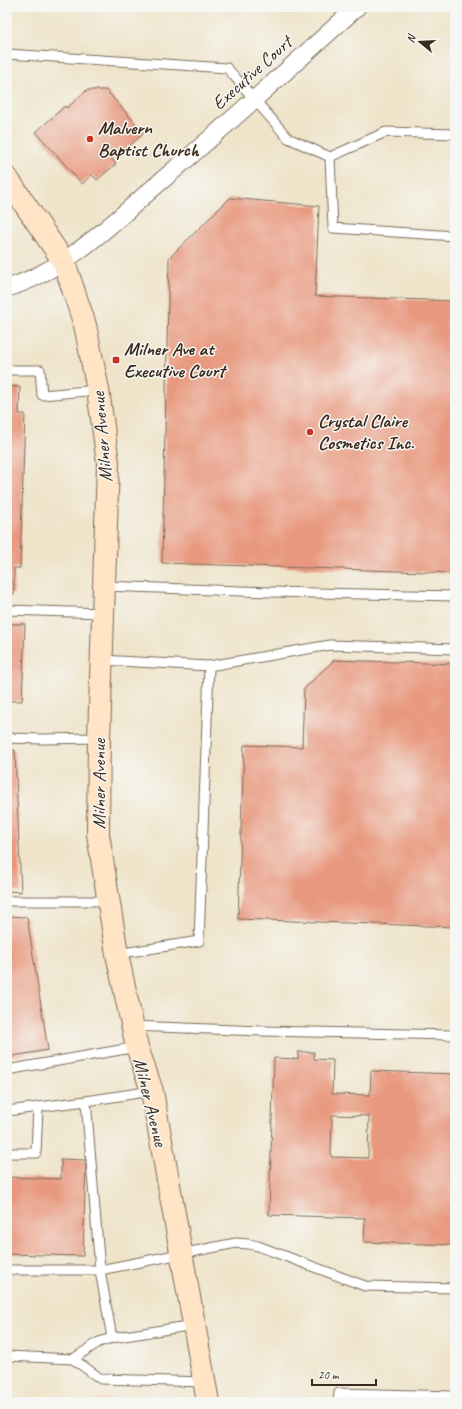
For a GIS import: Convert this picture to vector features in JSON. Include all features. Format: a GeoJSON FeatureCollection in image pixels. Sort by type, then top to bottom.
{"type":"FeatureCollection","features":[{"type":"Feature","properties":{"kind":"main road","name":"Milner Avenue"},"geometry":{"type":"LineString","coordinates":[[7,178],[64,262],[85,325],[98,390],[108,463],[98,738],[98,834],[116,954],[137,1047],[152,1091],[207,1392]]}},
{"type":"Feature","properties":{"kind":"street","name":"Executive Court"},"geometry":{"type":"LineString","coordinates":[[7,288],[20,285],[64,262],[94,238],[255,101],[357,7]]}},
{"type":"Feature","properties":{"kind":"lane"},"geometry":{"type":"LineString","coordinates":[[7,54],[227,68],[288,138],[330,157],[386,132],[455,134]]}},
{"type":"Feature","properties":{"kind":"lane"},"geometry":{"type":"LineString","coordinates":[[330,157],[333,228],[455,236]]}},
{"type":"Feature","properties":{"kind":"lane"},"geometry":{"type":"LineString","coordinates":[[7,370],[40,370],[42,395],[98,390]]}},
{"type":"Feature","properties":{"kind":"lane"},"geometry":{"type":"LineString","coordinates":[[104,586],[271,592],[455,596]]}},
{"type":"Feature","properties":{"kind":"lane"},"geometry":{"type":"LineString","coordinates":[[7,610],[103,613]]}},
{"type":"Feature","properties":{"kind":"lane"},"geometry":{"type":"LineString","coordinates":[[101,660],[209,666],[330,645],[455,649]]}},
{"type":"Feature","properties":{"kind":"lane"},"geometry":{"type":"LineString","coordinates":[[116,954],[199,941],[209,666]]}},
{"type":"Feature","properties":{"kind":"lane"},"geometry":{"type":"LineString","coordinates":[[7,738],[98,738]]}},
{"type":"Feature","properties":{"kind":"lane"},"geometry":{"type":"LineString","coordinates":[[7,901],[108,901]]}},
{"type":"Feature","properties":{"kind":"lane"},"geometry":{"type":"LineString","coordinates":[[132,1026],[263,1031],[455,1035]]}},
{"type":"Feature","properties":{"kind":"lane"},"geometry":{"type":"LineString","coordinates":[[7,1070],[137,1047]]}},
{"type":"Feature","properties":{"kind":"lane"},"geometry":{"type":"LineString","coordinates":[[7,1111],[38,1108],[152,1091]]}},
{"type":"Feature","properties":{"kind":"lane"},"geometry":{"type":"LineString","coordinates":[[86,1101],[100,1270],[112,1338]]}},
{"type":"Feature","properties":{"kind":"lane"},"geometry":{"type":"LineString","coordinates":[[7,1153],[36,1153],[38,1108]]}},
{"type":"Feature","properties":{"kind":"lane"},"geometry":{"type":"LineString","coordinates":[[7,1270],[100,1270],[236,1243],[249,1244],[365,1286],[455,1288]]}},
{"type":"Feature","properties":{"kind":"lane"},"geometry":{"type":"LineString","coordinates":[[73,1359],[99,1342],[112,1338],[194,1325]]}},
{"type":"Feature","properties":{"kind":"lane"},"geometry":{"type":"LineString","coordinates":[[7,1356],[73,1359],[101,1379],[207,1392]]}},
{"type":"Feature","properties":{"kind":"lane"},"geometry":{"type":"LineString","coordinates":[[338,1402],[339,1393],[455,1396]]}},
{"type":"Feature","properties":{"kind":"building"},"geometry":{"type":"Polygon","coordinates":[[[87,90],[106,90],[144,133],[123,152],[121,149],[111,158],[116,164],[97,180],[92,175],[82,184],[36,132],[65,106],[67,108],[87,90]]]}},
{"type":"Feature","properties":{"kind":"building","name":"Crystal Claire Cosmetics Inc."},"geometry":{"type":"Polygon","coordinates":[[[230,198],[319,206],[315,296],[455,301],[455,573],[162,563],[169,258],[230,198]]]}},
{"type":"Feature","properties":{"kind":"building"},"geometry":{"type":"Polygon","coordinates":[[[7,386],[20,387],[19,414],[25,414],[20,568],[14,568],[14,594],[7,594],[7,386]]]}},
{"type":"Feature","properties":{"kind":"building"},"geometry":{"type":"Polygon","coordinates":[[[7,624],[25,624],[22,701],[7,701],[7,624]]]}},
{"type":"Feature","properties":{"kind":"building"},"geometry":{"type":"Polygon","coordinates":[[[334,660],[455,664],[455,927],[238,919],[244,745],[302,747],[304,689],[334,660]]]}},
{"type":"Feature","properties":{"kind":"building"},"geometry":{"type":"Polygon","coordinates":[[[7,750],[15,750],[21,892],[7,891],[7,750]]]}},
{"type":"Feature","properties":{"kind":"building"},"geometry":{"type":"Polygon","coordinates":[[[7,916],[27,917],[48,1050],[7,1057],[7,916]]]}},
{"type":"Feature","properties":{"kind":"building"},"geometry":{"type":"Polygon","coordinates":[[[298,1052],[314,1052],[314,1059],[333,1060],[332,1094],[370,1095],[371,1071],[455,1074],[455,1245],[364,1242],[365,1218],[269,1215],[274,1058],[298,1059],[298,1052]],[[332,1115],[331,1157],[368,1158],[369,1116],[332,1115]]]}},
{"type":"Feature","properties":{"kind":"building"},"geometry":{"type":"Polygon","coordinates":[[[61,1159],[86,1160],[83,1256],[7,1254],[7,1177],[61,1179],[61,1159]]]}},
{"type":"Feature","properties":{"kind":"building"},"geometry":{"type":"Polygon","coordinates":[[[97,1399],[133,1401],[133,1402],[96,1402],[97,1399]]]}},
{"type":"Feature","properties":{"kind":"place","name":"Malvern Baptist Church"},"geometry":{"type":"Point","coordinates":[90,139]}},
{"type":"Feature","properties":{"kind":"place","name":"Milner Ave at Executive Court"},"geometry":{"type":"Point","coordinates":[116,360]}},
{"type":"Feature","properties":{"kind":"place","name":"Crystal Claire Cosmetics Inc."},"geometry":{"type":"Point","coordinates":[310,432]}}]}
